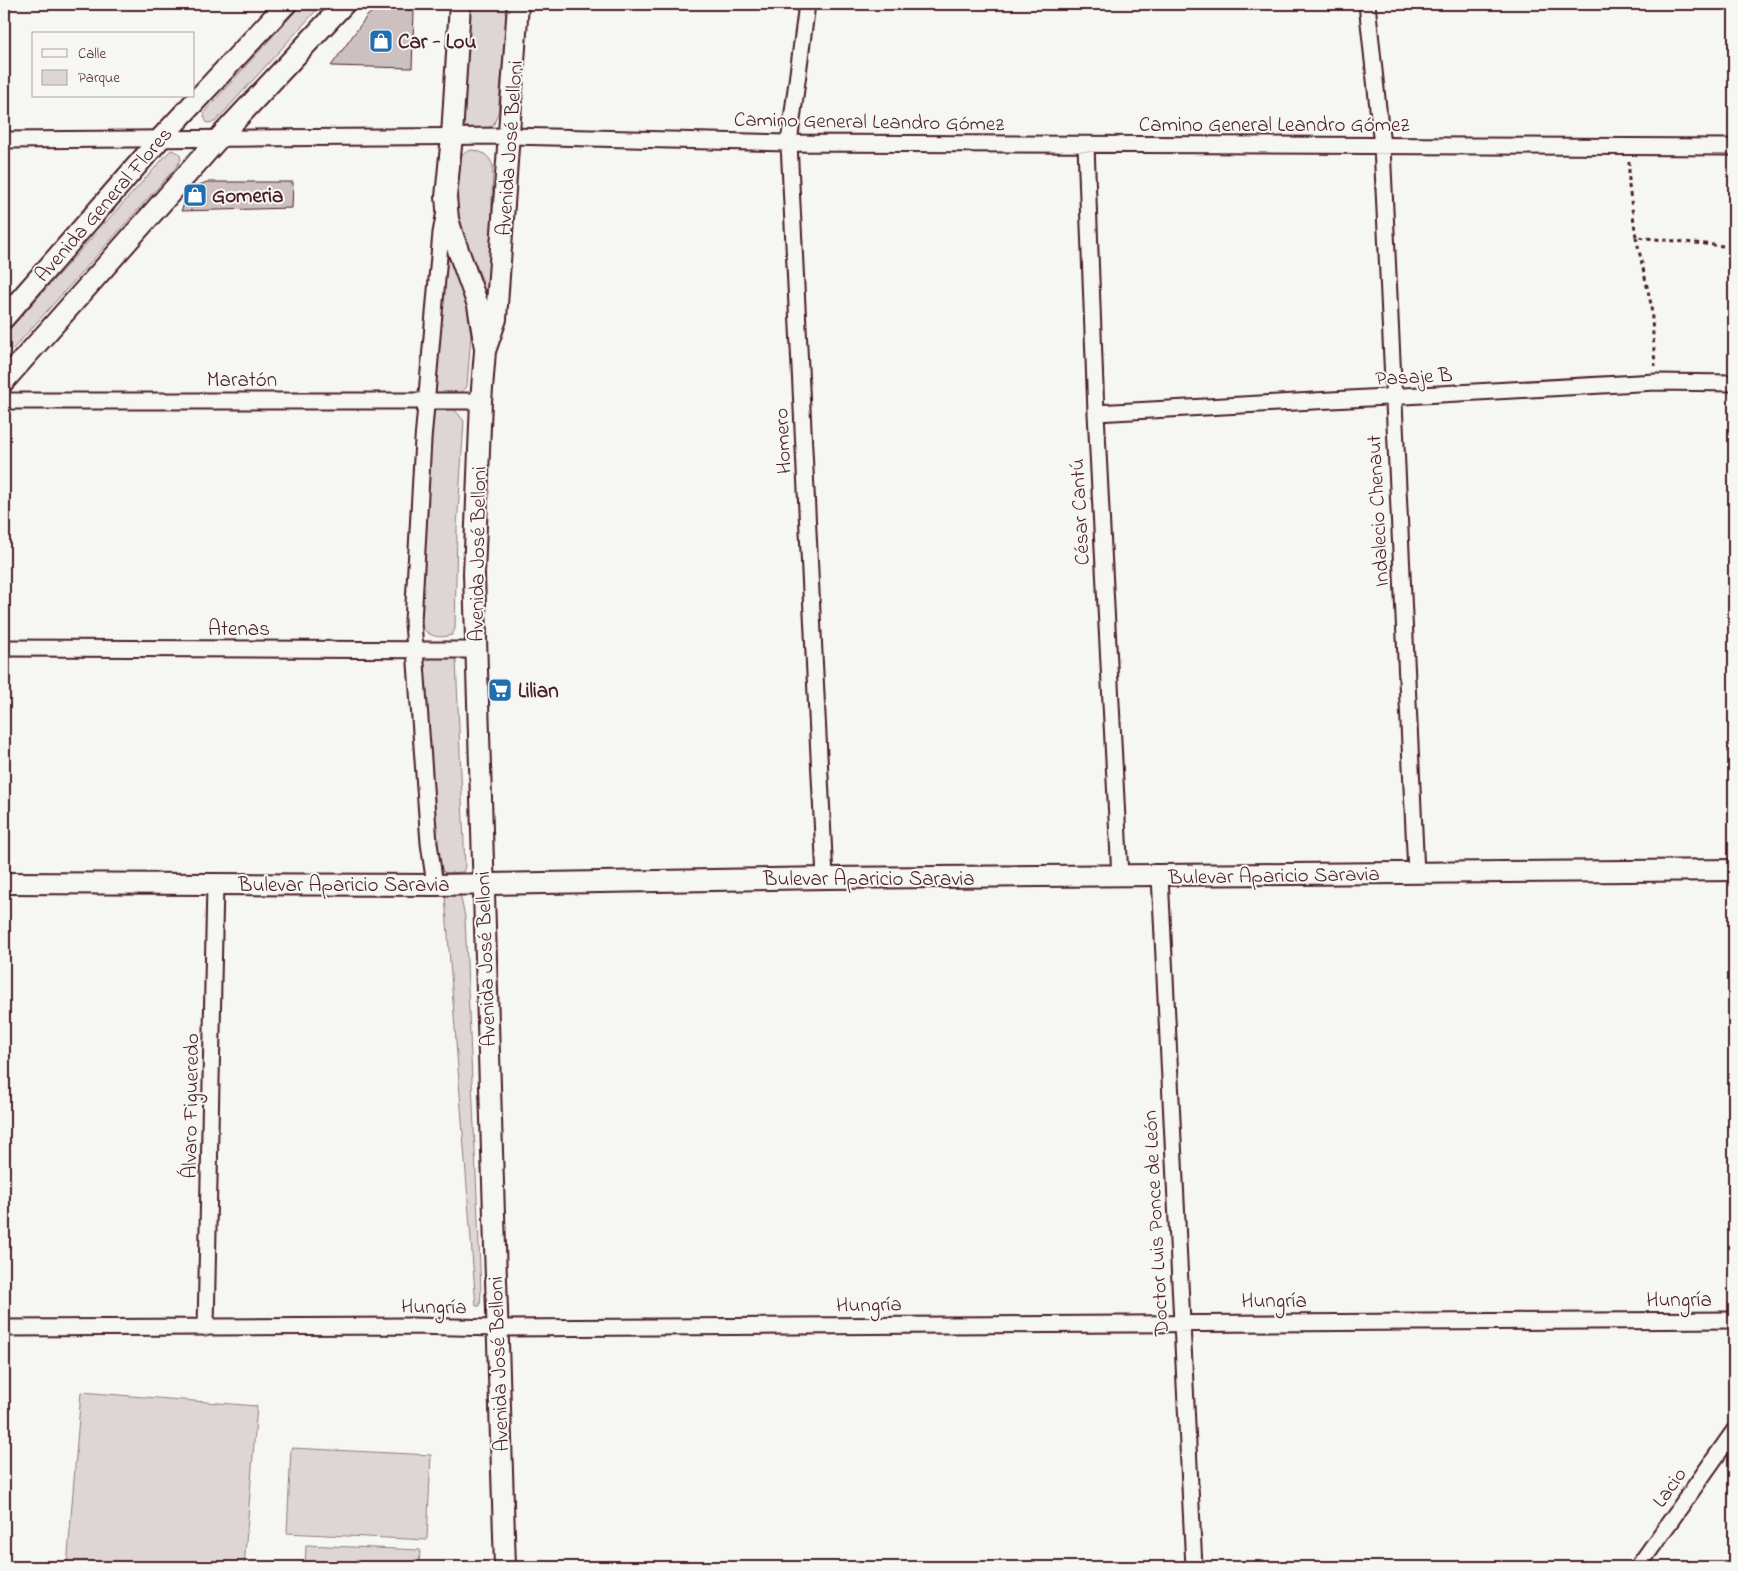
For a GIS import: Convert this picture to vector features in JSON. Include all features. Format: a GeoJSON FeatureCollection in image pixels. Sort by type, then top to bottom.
{"type":"FeatureCollection","features":[{"type":"Feature","properties":{"kind":"main road","name":"Avenida General Flores"},"geometry":{"type":"LineString","coordinates":[[4,318],[160,139],[286,4]]}},
{"type":"Feature","properties":{"kind":"main road","name":"Avenida General Flores"},"geometry":{"type":"LineString","coordinates":[[4,381],[219,138],[344,4]]}},
{"type":"Feature","properties":{"kind":"main road","name":"Avenida José Belloni"},"geometry":{"type":"LineString","coordinates":[[460,4],[447,204],[454,239],[478,306],[485,351],[481,401],[474,574],[475,650],[506,1567]]}},
{"type":"Feature","properties":{"kind":"main road","name":"Avenida José Belloni"},"geometry":{"type":"LineString","coordinates":[[485,351],[496,319],[511,136],[518,4]]}},
{"type":"Feature","properties":{"kind":"main road","name":"Bulevar Aparicio Saravia"},"geometry":{"type":"LineString","coordinates":[[4,882],[435,885],[825,878],[1120,877],[1734,870]]}},
{"type":"Feature","properties":{"kind":"street","name":"Homero"},"geometry":{"type":"LineString","coordinates":[[807,4],[789,143],[825,878]]}},
{"type":"Feature","properties":{"kind":"street","name":"Indalecio Chenaut"},"geometry":{"type":"LineString","coordinates":[[1367,4],[1382,146],[1416,873]]}},
{"type":"Feature","properties":{"kind":"street","name":"Camino General Leandro Gómez"},"geometry":{"type":"LineString","coordinates":[[4,140],[511,136],[789,143],[1734,147]]}},
{"type":"Feature","properties":{"kind":"street","name":"César Cantú"},"geometry":{"type":"LineString","coordinates":[[1086,145],[1096,413],[1120,877]]}},
{"type":"Feature","properties":{"kind":"street","name":"Avenida José Belloni"},"geometry":{"type":"LineString","coordinates":[[435,885],[428,843],[414,650],[415,584],[441,233],[447,204]]}},
{"type":"Feature","properties":{"kind":"street","name":"Pasaje B"},"geometry":{"type":"LineString","coordinates":[[1096,413],[1656,382],[1734,383]]}},
{"type":"Feature","properties":{"kind":"street","name":"Maratón"},"geometry":{"type":"LineString","coordinates":[[4,401],[481,401]]}},
{"type":"Feature","properties":{"kind":"street","name":"Atenas"},"geometry":{"type":"LineString","coordinates":[[4,648],[475,650]]}},
{"type":"Feature","properties":{"kind":"street","name":"Doctor Luis Ponce de León"},"geometry":{"type":"LineString","coordinates":[[1160,876],[1180,1322],[1194,1567]]}},
{"type":"Feature","properties":{"kind":"street","name":"Álvaro Figueredo"},"geometry":{"type":"LineString","coordinates":[[206,1328],[215,884]]}},
{"type":"Feature","properties":{"kind":"street","name":"Hungría"},"geometry":{"type":"LineString","coordinates":[[4,1328],[412,1326],[497,1328],[1180,1322],[1734,1320]]}},
{"type":"Feature","properties":{"kind":"street","name":"Lacio"},"geometry":{"type":"LineString","coordinates":[[1638,1567],[1734,1431]]}},
{"type":"Feature","properties":{"kind":"path"},"geometry":{"type":"LineString","coordinates":[[1629,146],[1630,186],[1636,237],[1651,304],[1656,382]]}},
{"type":"Feature","properties":{"kind":"path"},"geometry":{"type":"LineString","coordinates":[[1636,237],[1734,247]]}},
{"type":"Feature","properties":{"kind":"green space"},"geometry":{"type":"Polygon","coordinates":[[[302,4],[322,4],[215,122],[207,123],[204,116],[205,111],[302,4]]]}},
{"type":"Feature","properties":{"kind":"green space"},"geometry":{"type":"Polygon","coordinates":[[[466,4],[508,4],[498,113],[494,124],[481,130],[472,129],[461,121],[466,4]]]}},
{"type":"Feature","properties":{"kind":"green space"},"geometry":{"type":"Polygon","coordinates":[[[171,150],[179,153],[181,159],[177,166],[4,359],[4,335],[171,150]]]}},
{"type":"Feature","properties":{"kind":"green space"},"geometry":{"type":"Polygon","coordinates":[[[471,150],[485,154],[493,166],[488,334],[482,279],[450,205],[456,157],[471,150]]]}},
{"type":"Feature","properties":{"kind":"green space"},"geometry":{"type":"Polygon","coordinates":[[[447,257],[455,269],[463,288],[472,322],[467,386],[461,393],[452,396],[437,393],[433,390],[444,258],[447,257]]]}},
{"type":"Feature","properties":{"kind":"green space"},"geometry":{"type":"Polygon","coordinates":[[[446,407],[455,410],[464,421],[457,528],[455,629],[452,635],[440,637],[429,634],[422,628],[420,618],[432,423],[434,412],[446,407]]]}},
{"type":"Feature","properties":{"kind":"green space"},"geometry":{"type":"Polygon","coordinates":[[[432,656],[454,657],[456,660],[465,867],[463,872],[447,873],[441,871],[438,860],[422,675],[424,662],[432,656]]]}},
{"type":"Feature","properties":{"kind":"green space"},"geometry":{"type":"Polygon","coordinates":[[[448,894],[460,894],[465,917],[481,1291],[480,1306],[476,1306],[445,896],[448,894]]]}},
{"type":"Feature","properties":{"kind":"green space"},"geometry":{"type":"Polygon","coordinates":[[[81,1392],[257,1406],[244,1567],[67,1567],[81,1392]]]}},
{"type":"Feature","properties":{"kind":"green space"},"geometry":{"type":"Polygon","coordinates":[[[291,1448],[431,1455],[427,1540],[287,1533],[291,1448]]]}},
{"type":"Feature","properties":{"kind":"green space"},"geometry":{"type":"Polygon","coordinates":[[[306,1545],[420,1550],[419,1567],[305,1567],[306,1545]]]}},
{"type":"Feature","properties":{"kind":"building","name":"Car - Lou"},"geometry":{"type":"Polygon","coordinates":[[[396,5],[414,12],[412,68],[331,66],[367,16],[377,8],[396,5]]]}},
{"type":"Feature","properties":{"kind":"building"},"geometry":{"type":"Polygon","coordinates":[[[207,182],[293,182],[292,208],[181,211],[191,188],[207,182]]]}},
{"type":"Feature","properties":{"kind":"place","name":"Car - Lou"},"geometry":{"type":"Point","coordinates":[381,41]}},
{"type":"Feature","properties":{"kind":"place","name":"Gomeria"},"geometry":{"type":"Point","coordinates":[195,195]}},
{"type":"Feature","properties":{"kind":"place","name":"Lilian"},"geometry":{"type":"Point","coordinates":[500,690]}}]}
